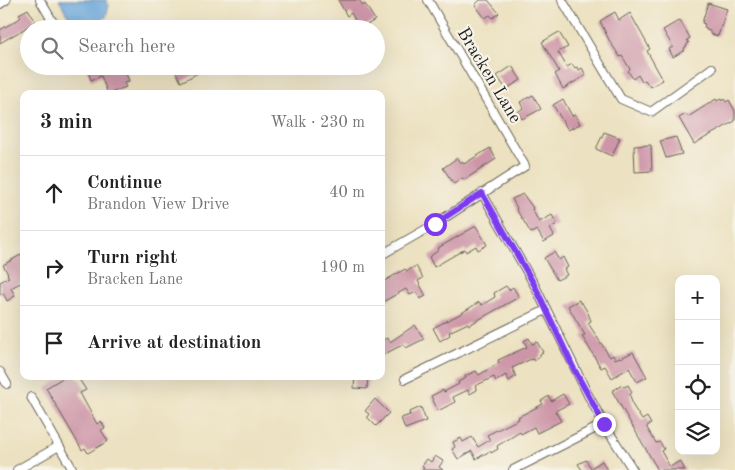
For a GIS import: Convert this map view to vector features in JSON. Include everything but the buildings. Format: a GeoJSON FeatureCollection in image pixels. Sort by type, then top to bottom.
{"type":"FeatureCollection","features":[{"type":"Feature","properties":{"kind":"street"},"geometry":{"type":"LineString","coordinates":[[0,4],[6,0]]}},
{"type":"Feature","properties":{"kind":"street"},"geometry":{"type":"LineString","coordinates":[[40,0],[52,20]]}},
{"type":"Feature","properties":{"kind":"street","name":"Bracken Lane"},"geometry":{"type":"LineString","coordinates":[[428,0],[525,166],[482,193]]}},
{"type":"Feature","properties":{"kind":"street"},"geometry":{"type":"LineString","coordinates":[[562,0],[621,99],[651,112],[712,68]]}},
{"type":"Feature","properties":{"kind":"street"},"geometry":{"type":"LineString","coordinates":[[385,253],[424,231],[482,193],[520,258],[574,369],[604,424],[634,470]]}},
{"type":"Feature","properties":{"kind":"street"},"geometry":{"type":"LineString","coordinates":[[405,379],[546,310]]}},
{"type":"Feature","properties":{"kind":"street"},"geometry":{"type":"LineString","coordinates":[[0,372],[7,384]]}},
{"type":"Feature","properties":{"kind":"street"},"geometry":{"type":"LineString","coordinates":[[31,397],[73,470]]}},
{"type":"Feature","properties":{"kind":"street"},"geometry":{"type":"LineString","coordinates":[[513,470],[604,424]]}},
{"type":"Feature","properties":{"kind":"street"},"geometry":{"type":"LineString","coordinates":[[17,470],[59,446]]}},
{"type":"Feature","properties":{"kind":"water"},"geometry":{"type":"Polygon","coordinates":[[[59,0],[106,0],[109,5],[106,17],[100,20],[71,20],[59,0]]]}},
{"type":"Feature","properties":{"kind":"route"},"geometry":{"type":"LineString","coordinates":[[435,224],[482,193],[535,286],[574,369],[604,424]]}}]}
